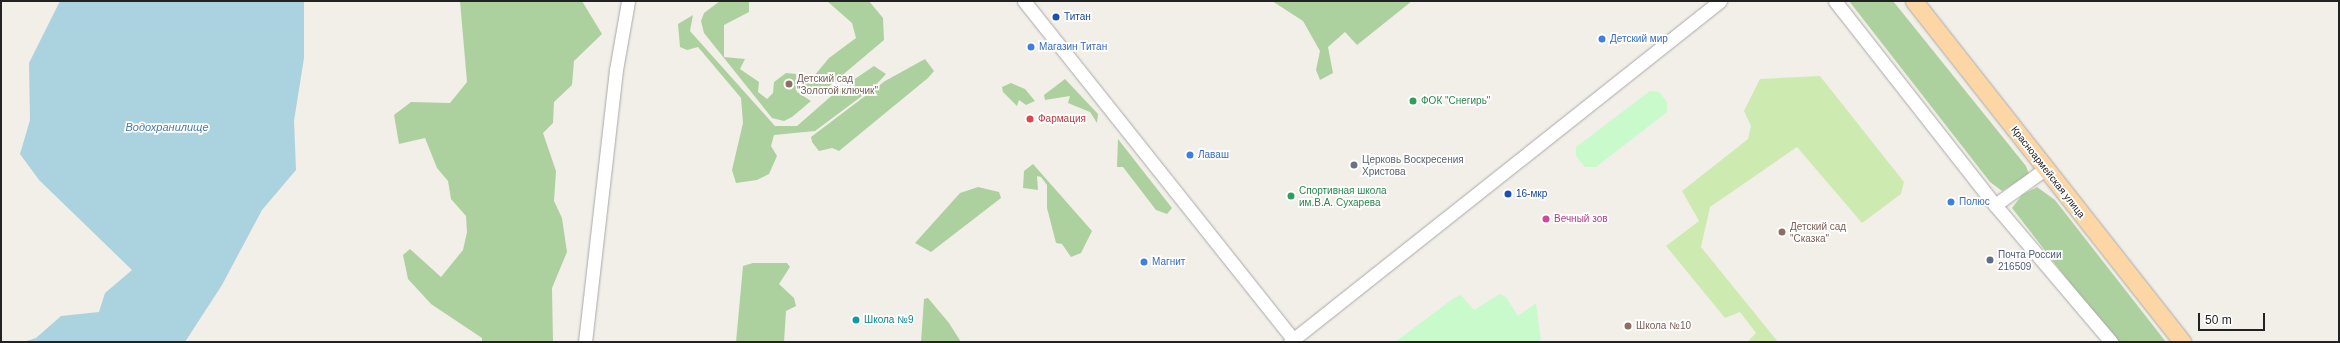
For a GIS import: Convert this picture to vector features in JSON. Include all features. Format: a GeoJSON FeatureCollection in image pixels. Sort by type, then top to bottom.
{"type":"FeatureCollection","features":[{"type":"Feature","properties":{"kind":"main road","name":"Красноармейская улица"},"geometry":{"type":"LineString","coordinates":[[1914,1],[2182,342]]}},
{"type":"Feature","properties":{"kind":"street"},"geometry":{"type":"LineString","coordinates":[[585,342],[616,70],[628,1]]}},
{"type":"Feature","properties":{"kind":"street"},"geometry":{"type":"LineString","coordinates":[[1024,1],[1293,341],[1720,1]]}},
{"type":"Feature","properties":{"kind":"street"},"geometry":{"type":"LineString","coordinates":[[1835,1],[1995,205],[2110,342]]}},
{"type":"Feature","properties":{"kind":"street"},"geometry":{"type":"LineString","coordinates":[[1995,205],[2045,169]]}},
{"type":"Feature","properties":{"kind":"green space"},"geometry":{"type":"Polygon","coordinates":[[[460,1],[582,1],[602,34],[574,61],[572,85],[554,102],[553,123],[543,133],[556,171],[554,201],[562,218],[567,252],[552,288],[553,342],[482,342],[482,338],[431,304],[408,279],[403,255],[410,249],[441,277],[463,250],[467,232],[466,216],[451,199],[448,181],[437,168],[425,138],[399,144],[394,115],[411,102],[450,103],[467,82],[460,1]]]}},
{"type":"Feature","properties":{"kind":"green space"},"geometry":{"type":"Polygon","coordinates":[[[720,1],[749,1],[749,12],[724,25],[724,57],[745,59],[740,69],[759,82],[758,92],[767,99],[773,93],[774,82],[786,73],[796,74],[797,92],[811,101],[792,117],[784,121],[772,118],[704,33],[701,21],[704,13],[720,1]]]}},
{"type":"Feature","properties":{"kind":"green space"},"geometry":{"type":"Polygon","coordinates":[[[827,1],[869,1],[883,18],[884,40],[820,94],[806,92],[802,82],[814,76],[829,58],[856,38],[852,23],[827,1]]]}},
{"type":"Feature","properties":{"kind":"green space"},"geometry":{"type":"Polygon","coordinates":[[[1272,1],[1412,1],[1357,45],[1345,32],[1328,47],[1333,73],[1320,80],[1316,70],[1320,51],[1303,21],[1272,1]]]}},
{"type":"Feature","properties":{"kind":"green space"},"geometry":{"type":"Polygon","coordinates":[[[1849,1],[1893,1],[2026,166],[2029,174],[2002,191],[1990,182],[1849,1]]]}},
{"type":"Feature","properties":{"kind":"green space"},"geometry":{"type":"Polygon","coordinates":[[[693,15],[690,31],[775,126],[797,126],[837,91],[874,66],[886,74],[874,87],[815,131],[774,135],[771,146],[777,156],[769,174],[757,180],[736,183],[732,170],[743,123],[741,98],[698,47],[687,50],[680,47],[678,24],[693,15]]]}},
{"type":"Feature","properties":{"kind":"green space"},"geometry":{"type":"Polygon","coordinates":[[[925,59],[934,71],[928,78],[839,151],[832,148],[819,151],[812,142],[811,137],[885,81],[925,59]]]}},
{"type":"Feature","properties":{"kind":"green space"},"geometry":{"type":"Polygon","coordinates":[[[1820,76],[1904,182],[1901,194],[1862,223],[1797,147],[1710,207],[1701,247],[1778,342],[1747,342],[1756,333],[1740,312],[1725,318],[1666,246],[1699,221],[1682,191],[1748,139],[1751,126],[1744,111],[1760,79],[1820,76]]]}},
{"type":"Feature","properties":{"kind":"green space"},"geometry":{"type":"Polygon","coordinates":[[[1065,79],[1098,114],[1097,123],[1090,112],[1068,103],[1070,96],[1045,100],[1044,95],[1065,79]]]}},
{"type":"Feature","properties":{"kind":"green space"},"geometry":{"type":"Polygon","coordinates":[[[1011,83],[1025,89],[1035,101],[1026,105],[1019,100],[1017,106],[1003,92],[1002,87],[1011,83]]]}},
{"type":"Feature","properties":{"kind":"green space"},"geometry":{"type":"Polygon","coordinates":[[[1650,91],[1659,92],[1667,102],[1667,112],[1596,167],[1585,167],[1576,156],[1576,147],[1650,91]]]}},
{"type":"Feature","properties":{"kind":"green space"},"geometry":{"type":"Polygon","coordinates":[[[1118,139],[1172,208],[1167,214],[1156,210],[1123,167],[1117,167],[1118,139]]]}},
{"type":"Feature","properties":{"kind":"green space"},"geometry":{"type":"Polygon","coordinates":[[[1033,164],[1092,231],[1081,253],[1071,257],[1062,244],[1056,243],[1047,208],[1047,185],[1041,177],[1037,176],[1038,190],[1023,188],[1024,171],[1033,164]]]}},
{"type":"Feature","properties":{"kind":"green space"},"geometry":{"type":"Polygon","coordinates":[[[978,187],[999,192],[1001,198],[931,252],[915,243],[960,193],[978,187]]]}},
{"type":"Feature","properties":{"kind":"green space"},"geometry":{"type":"Polygon","coordinates":[[[2037,187],[2055,200],[2166,342],[2116,342],[2012,208],[2022,195],[2037,187]]]}},
{"type":"Feature","properties":{"kind":"green space"},"geometry":{"type":"Polygon","coordinates":[[[753,263],[787,263],[790,267],[779,284],[794,298],[796,306],[786,311],[784,342],[736,342],[743,266],[753,263]]]}},
{"type":"Feature","properties":{"kind":"green space"},"geometry":{"type":"Polygon","coordinates":[[[1500,294],[1506,297],[1518,316],[1536,303],[1541,342],[1395,342],[1454,298],[1461,295],[1474,310],[1500,294]]]}},
{"type":"Feature","properties":{"kind":"green space"},"geometry":{"type":"Polygon","coordinates":[[[928,298],[949,323],[961,342],[921,342],[924,299],[928,298]]]}},
{"type":"Feature","properties":{"kind":"water","name":"Водохранилище"},"geometry":{"type":"Polygon","coordinates":[[[60,1],[304,1],[304,58],[294,121],[296,170],[262,210],[222,285],[185,342],[23,342],[36,338],[61,316],[99,312],[105,293],[132,270],[39,180],[20,154],[30,120],[29,63],[60,1]]]}},
{"type":"Feature","properties":{"kind":"place","name":"Титан"},"geometry":{"type":"Point","coordinates":[1056,17]}},
{"type":"Feature","properties":{"kind":"place","name":"Детский мир"},"geometry":{"type":"Point","coordinates":[1602,39]}},
{"type":"Feature","properties":{"kind":"place","name":"Магазин Титан"},"geometry":{"type":"Point","coordinates":[1031,47]}},
{"type":"Feature","properties":{"kind":"place","name":"Детский сад \"Золотой ключик\""},"geometry":{"type":"Point","coordinates":[789,84]}},
{"type":"Feature","properties":{"kind":"place","name":"ФОК \"Снегирь\""},"geometry":{"type":"Point","coordinates":[1413,101]}},
{"type":"Feature","properties":{"kind":"place","name":"Фармация"},"geometry":{"type":"Point","coordinates":[1030,119]}},
{"type":"Feature","properties":{"kind":"place","name":"Лаваш"},"geometry":{"type":"Point","coordinates":[1190,155]}},
{"type":"Feature","properties":{"kind":"place","name":"Церковь Воскресения Христова"},"geometry":{"type":"Point","coordinates":[1354,165]}},
{"type":"Feature","properties":{"kind":"place","name":"16-мкр"},"geometry":{"type":"Point","coordinates":[1508,194]}},
{"type":"Feature","properties":{"kind":"place","name":"Спортивная школа им.В.А. Сухарева"},"geometry":{"type":"Point","coordinates":[1291,196]}},
{"type":"Feature","properties":{"kind":"place","name":"Полюс"},"geometry":{"type":"Point","coordinates":[1951,202]}},
{"type":"Feature","properties":{"kind":"place","name":"Вечный зов"},"geometry":{"type":"Point","coordinates":[1546,219]}},
{"type":"Feature","properties":{"kind":"place","name":"Детский сад \"Сказка\""},"geometry":{"type":"Point","coordinates":[1782,232]}},
{"type":"Feature","properties":{"kind":"place","name":"Почта России 216509"},"geometry":{"type":"Point","coordinates":[1990,260]}},
{"type":"Feature","properties":{"kind":"place","name":"Магнит"},"geometry":{"type":"Point","coordinates":[1144,262]}},
{"type":"Feature","properties":{"kind":"place","name":"Школа №9"},"geometry":{"type":"Point","coordinates":[856,320]}},
{"type":"Feature","properties":{"kind":"place","name":"Школа №10"},"geometry":{"type":"Point","coordinates":[1628,326]}}]}
